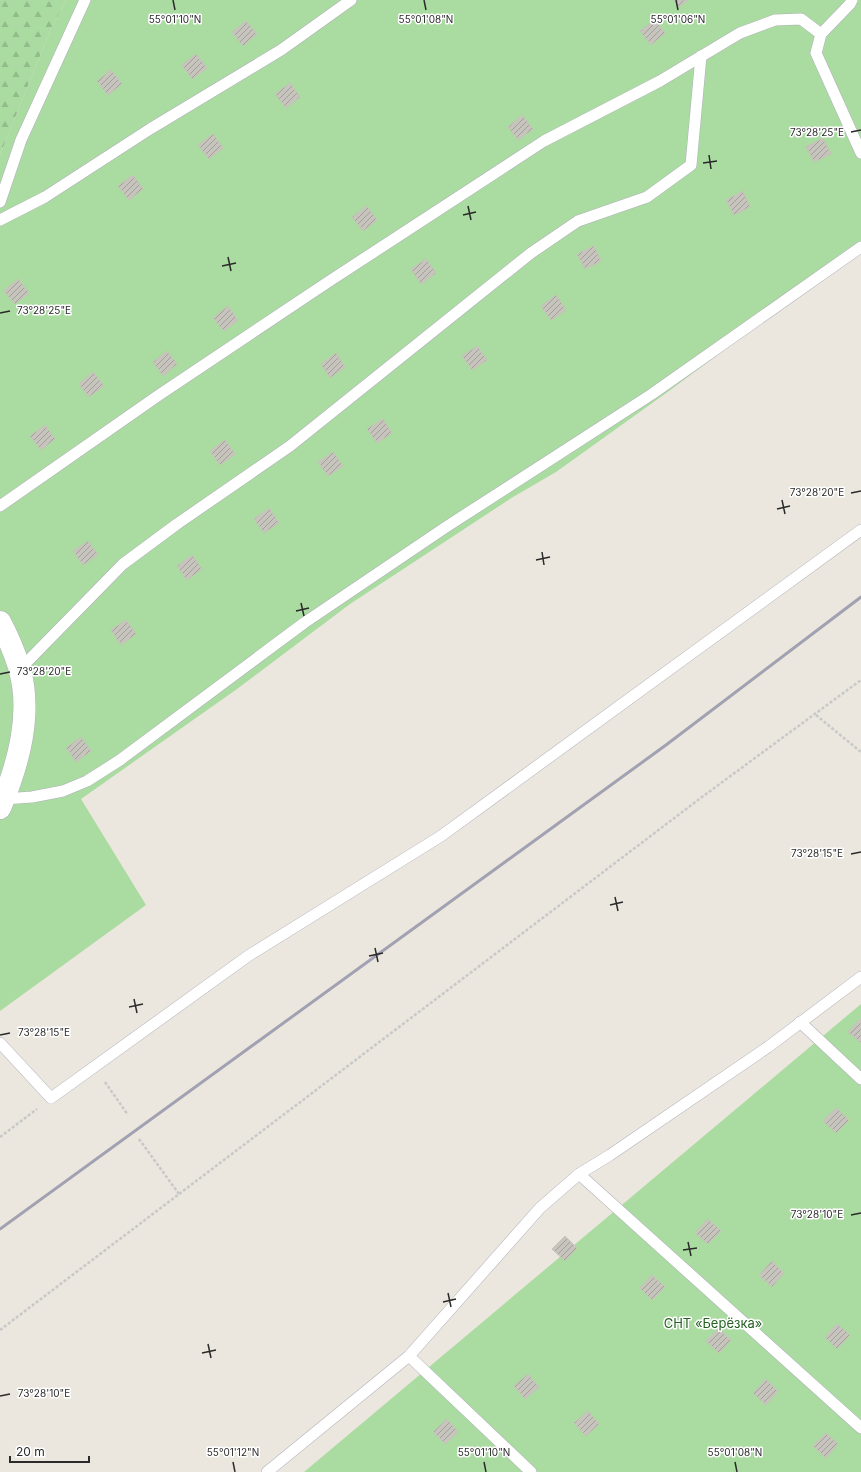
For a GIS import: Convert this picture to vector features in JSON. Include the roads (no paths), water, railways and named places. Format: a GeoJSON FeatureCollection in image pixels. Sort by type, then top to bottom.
{"type":"FeatureCollection","features":[{"type":"Feature","properties":{"kind":"street"},"geometry":{"type":"LineString","coordinates":[[0,622],[11,644],[20,669],[25,704],[22,742],[2,803]]}},
{"type":"Feature","properties":{"kind":"lane"},"geometry":{"type":"LineString","coordinates":[[0,202],[21,140],[85,0]]}},
{"type":"Feature","properties":{"kind":"lane"},"geometry":{"type":"LineString","coordinates":[[0,220],[45,197],[150,129],[281,50],[351,0]]}},
{"type":"Feature","properties":{"kind":"lane"},"geometry":{"type":"LineString","coordinates":[[852,0],[850,4],[821,34],[816,53],[861,153]]}},
{"type":"Feature","properties":{"kind":"lane"},"geometry":{"type":"LineString","coordinates":[[0,506],[165,391],[328,282],[537,146],[660,81],[740,33],[775,20],[801,19],[821,34]]}},
{"type":"Feature","properties":{"kind":"lane"},"geometry":{"type":"LineString","coordinates":[[20,669],[123,564],[176,524],[290,446],[531,253],[578,221],[647,197],[691,165],[701,56]]}},
{"type":"Feature","properties":{"kind":"lane"},"geometry":{"type":"LineString","coordinates":[[2,803],[63,791],[87,781],[120,760],[304,623],[446,527],[652,394],[861,247]]}},
{"type":"Feature","properties":{"kind":"lane"},"geometry":{"type":"LineString","coordinates":[[0,1043],[51,1098],[248,956],[441,836],[861,530]]}},
{"type":"Feature","properties":{"kind":"lane"},"geometry":{"type":"LineString","coordinates":[[267,1472],[410,1356],[540,1208],[579,1174],[610,1155],[768,1047],[861,977]]}},
{"type":"Feature","properties":{"kind":"lane"},"geometry":{"type":"LineString","coordinates":[[800,1022],[861,1079]]}},
{"type":"Feature","properties":{"kind":"lane"},"geometry":{"type":"LineString","coordinates":[[579,1174],[861,1428]]}},
{"type":"Feature","properties":{"kind":"lane"},"geometry":{"type":"LineString","coordinates":[[410,1356],[531,1472]]}},
{"type":"Feature","properties":{"kind":"railway"},"geometry":{"type":"LineString","coordinates":[[0,1229],[666,745],[861,597]]}},
{"type":"Feature","properties":{"kind":"park label","name":"СНТ «Берёзка»"},"geometry":{"type":"Point","coordinates":[713,1323]}}]}
